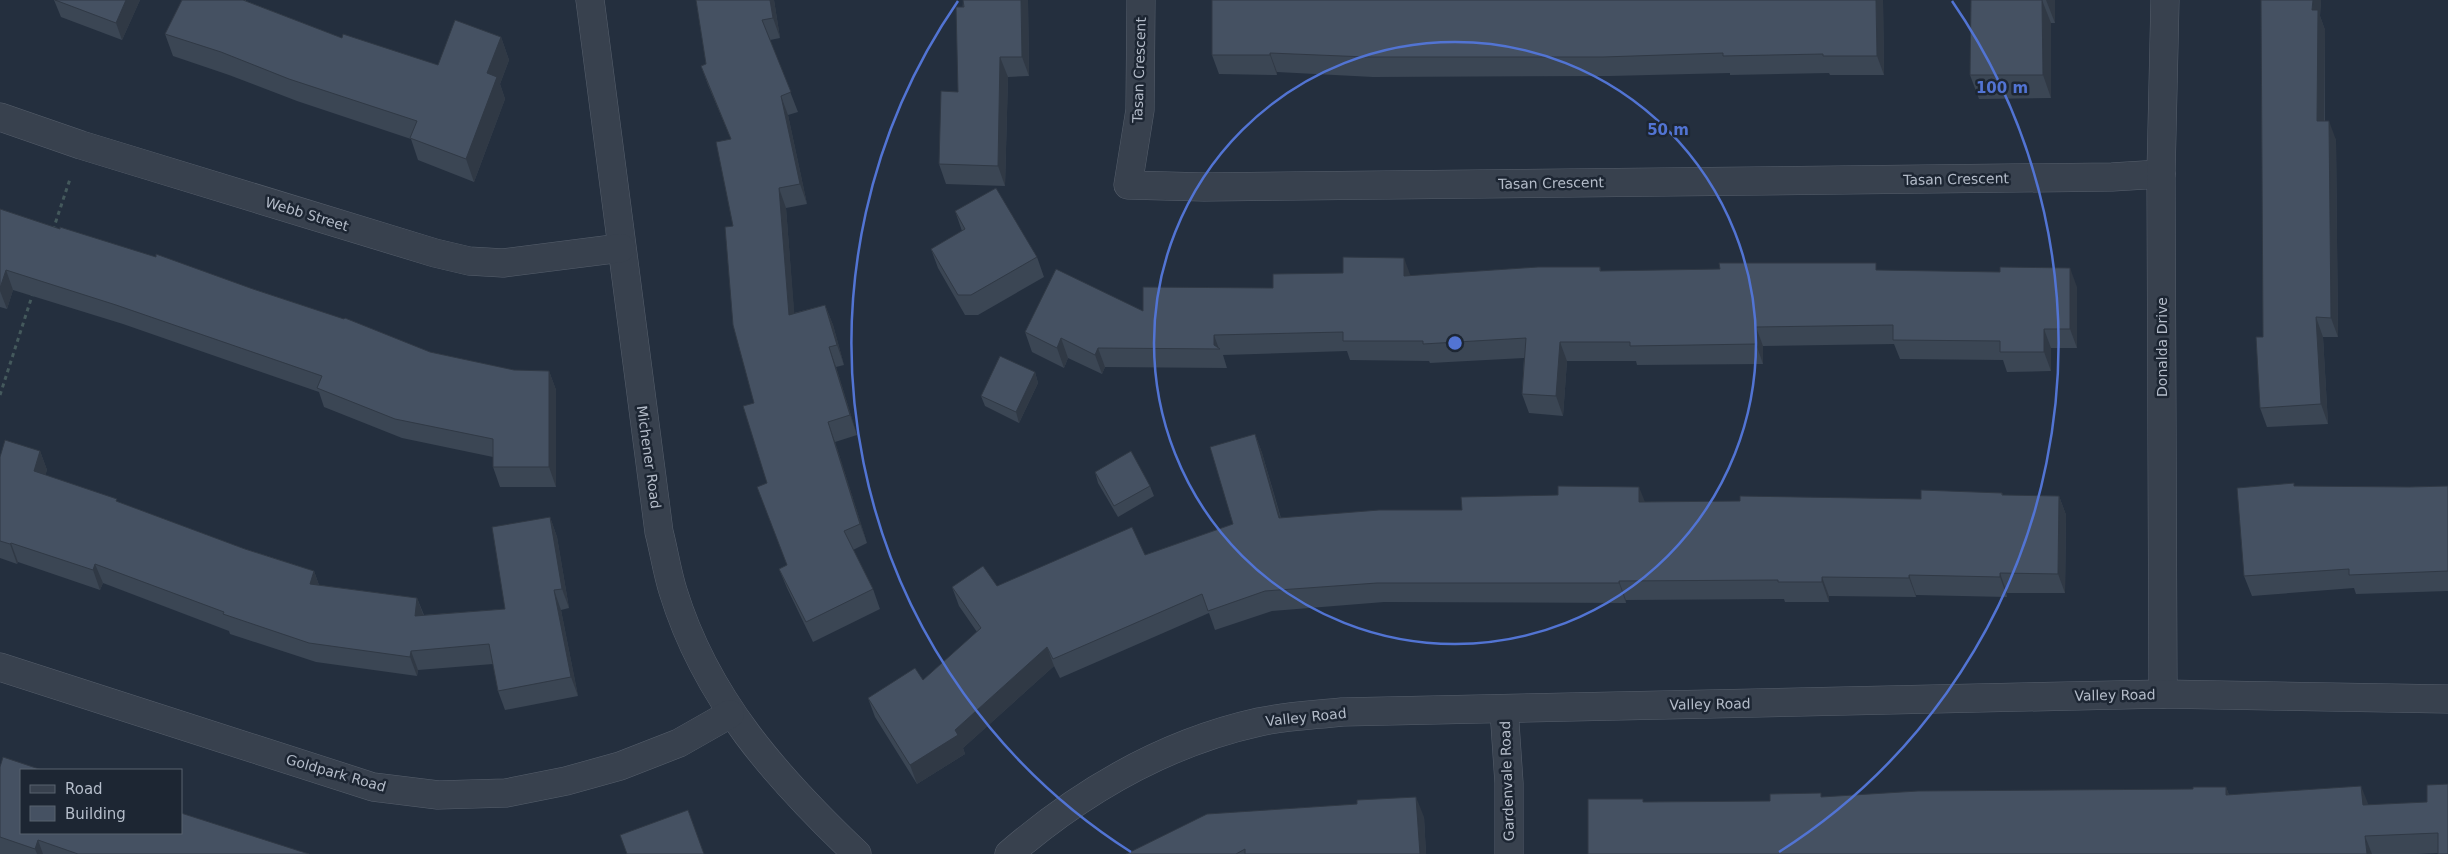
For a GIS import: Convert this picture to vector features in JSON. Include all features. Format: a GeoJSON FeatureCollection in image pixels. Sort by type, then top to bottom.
{"type":"FeatureCollection","features":[{"type":"Feature","properties":{"kind":"street","name":"Michener Road"},"geometry":{"type":"LineString","coordinates":[[590,0],[659,532],[673,591],[697,652],[730,714],[765,758],[857,854]]}},
{"type":"Feature","properties":{"kind":"street","name":"Tasan Crescent"},"geometry":{"type":"LineString","coordinates":[[1141,0],[1140,110],[1128,185],[1204,187],[2082,178],[2161,174]]}},
{"type":"Feature","properties":{"kind":"street","name":"Donalda Drive"},"geometry":{"type":"LineString","coordinates":[[2163,694],[2161,174],[2165,0]]}},
{"type":"Feature","properties":{"kind":"street","name":"Webb Street"},"geometry":{"type":"LineString","coordinates":[[0,117],[81,145],[435,253],[469,261],[503,263],[621,248]]}},
{"type":"Feature","properties":{"kind":"street","name":"Goldpark Road"},"geometry":{"type":"LineString","coordinates":[[0,667],[373,787],[438,795],[506,793],[575,779],[620,766],[679,743],[730,714]]}},
{"type":"Feature","properties":{"kind":"street","name":"Valley Road"},"geometry":{"type":"LineString","coordinates":[[1009,854],[1073,802],[1128,769],[1190,742],[1260,722],[1342,712],[2163,694],[2448,699]]}},
{"type":"Feature","properties":{"kind":"street","name":"Gardenvale Road"},"geometry":{"type":"LineString","coordinates":[[1504,709],[1509,783],[1509,854]]}},
{"type":"Feature","properties":{"kind":"path"},"geometry":{"type":"LineString","coordinates":[[51,237],[81,145]]}},
{"type":"Feature","properties":{"kind":"path"},"geometry":{"type":"LineString","coordinates":[[0,395],[36,284]]}},
{"type":"Feature","properties":{"kind":"building"},"geometry":{"type":"Polygon","coordinates":[[[55,0],[126,0],[116,23],[55,0]]]}},
{"type":"Feature","properties":{"kind":"building"},"geometry":{"type":"Polygon","coordinates":[[[182,0],[243,0],[342,38],[343,34],[438,65],[455,20],[501,37],[487,73],[497,77],[466,159],[410,138],[417,121],[289,79],[221,52],[165,34],[182,0]]]}},
{"type":"Feature","properties":{"kind":"building"},"geometry":{"type":"Polygon","coordinates":[[[696,0],[770,0],[773,18],[762,20],[791,92],[781,96],[800,184],[779,188],[789,315],[825,305],[837,345],[829,347],[850,415],[828,422],[860,524],[844,531],[873,589],[806,622],[779,569],[787,565],[757,487],[767,483],[743,406],[754,403],[733,325],[725,227],[733,226],[716,142],[731,139],[701,66],[706,64],[696,0]]]}},
{"type":"Feature","properties":{"kind":"building"},"geometry":{"type":"Polygon","coordinates":[[[963,0],[1021,0],[1022,57],[1000,57],[998,166],[939,164],[941,91],[958,92],[956,7],[964,7],[963,0]]]}},
{"type":"Feature","properties":{"kind":"building"},"geometry":{"type":"Polygon","coordinates":[[[1212,0],[1876,0],[1877,56],[1823,56],[1823,54],[1723,56],[1723,53],[1603,57],[1366,57],[1270,53],[1270,55],[1212,55],[1212,0]]]}},
{"type":"Feature","properties":{"kind":"building"},"geometry":{"type":"Polygon","coordinates":[[[1971,0],[2042,0],[2043,75],[1970,75],[1971,0]]]}},
{"type":"Feature","properties":{"kind":"building"},"geometry":{"type":"Polygon","coordinates":[[[2261,0],[2313,0],[2312,10],[2318,10],[2317,121],[2329,121],[2331,318],[2316,317],[2321,404],[2260,408],[2256,337],[2263,337],[2261,0]]]}},
{"type":"Feature","properties":{"kind":"building"},"geometry":{"type":"Polygon","coordinates":[[[996,188],[1037,257],[971,295],[958,295],[931,249],[965,229],[955,211],[996,188]]]}},
{"type":"Feature","properties":{"kind":"building"},"geometry":{"type":"Polygon","coordinates":[[[0,209],[156,257],[156,254],[253,289],[345,318],[430,352],[514,370],[549,371],[549,467],[493,467],[493,439],[395,419],[317,388],[322,376],[116,305],[6,270],[0,288],[0,209]]]}},
{"type":"Feature","properties":{"kind":"building"},"geometry":{"type":"Polygon","coordinates":[[[1343,257],[1404,258],[1404,276],[1538,267],[1600,267],[1600,271],[1720,269],[1719,263],[1876,263],[1876,270],[2000,272],[2000,267],[2070,268],[2070,329],[2044,329],[2044,352],[2000,352],[2000,341],[1893,340],[1893,325],[1756,327],[1756,344],[1630,346],[1630,342],[1560,342],[1556,396],[1522,394],[1526,338],[1423,344],[1423,341],[1343,341],[1343,332],[1214,335],[1214,345],[1220,349],[1098,348],[1095,355],[1061,338],[1057,348],[1025,332],[1056,269],[1143,311],[1143,287],[1273,288],[1273,274],[1343,273],[1343,257]]]}},
{"type":"Feature","properties":{"kind":"building"},"geometry":{"type":"Polygon","coordinates":[[[1000,356],[1035,372],[1016,412],[981,396],[1000,356]]]}},
{"type":"Feature","properties":{"kind":"building"},"geometry":{"type":"Polygon","coordinates":[[[1255,434],[1279,518],[1379,510],[1462,510],[1461,497],[1558,495],[1558,486],[1639,487],[1639,502],[1740,501],[1740,496],[1921,499],[1921,490],[2059,496],[2058,574],[2000,573],[2000,577],[1909,575],[1909,578],[1822,577],[1822,582],[1778,582],[1778,580],[1619,581],[1619,583],[1377,583],[1265,591],[1208,611],[1202,594],[1053,659],[1047,647],[955,730],[958,735],[910,765],[868,698],[915,668],[923,680],[981,628],[952,587],[983,566],[997,586],[1132,527],[1145,555],[1233,524],[1210,447],[1255,434]]]}},
{"type":"Feature","properties":{"kind":"building"},"geometry":{"type":"Polygon","coordinates":[[[5,440],[40,451],[34,471],[117,499],[116,501],[245,549],[314,571],[310,584],[417,598],[415,616],[505,609],[492,527],[550,517],[562,589],[554,590],[571,677],[498,691],[489,644],[411,651],[410,657],[309,643],[223,614],[224,612],[95,564],[93,570],[0,541],[0,457],[5,440]]]}},
{"type":"Feature","properties":{"kind":"building"},"geometry":{"type":"Polygon","coordinates":[[[1131,451],[1150,486],[1114,506],[1095,472],[1131,451]]]}},
{"type":"Feature","properties":{"kind":"building"},"geometry":{"type":"Polygon","coordinates":[[[2294,483],[2294,486],[2448,486],[2448,571],[2349,575],[2349,569],[2244,576],[2237,488],[2294,483]]]}},
{"type":"Feature","properties":{"kind":"building"},"geometry":{"type":"Polygon","coordinates":[[[3,757],[39,769],[20,769],[20,834],[182,834],[182,813],[309,854],[78,854],[38,840],[35,849],[0,837],[0,767],[3,757]]]}},
{"type":"Feature","properties":{"kind":"building"},"geometry":{"type":"Polygon","coordinates":[[[2448,784],[2448,854],[2438,854],[2438,833],[2365,836],[2367,854],[1588,854],[1588,799],[1643,799],[1643,802],[1770,801],[1770,794],[1821,793],[1821,797],[1918,791],[2193,789],[2193,787],[2226,787],[2226,795],[2361,786],[2363,805],[2427,802],[2427,785],[2448,784]]]}},
{"type":"Feature","properties":{"kind":"building"},"geometry":{"type":"Polygon","coordinates":[[[1416,797],[1420,854],[1245,854],[1245,849],[1236,854],[1126,854],[1207,814],[1357,804],[1357,800],[1416,797]]]}},
{"type":"Feature","properties":{"kind":"building"},"geometry":{"type":"Polygon","coordinates":[[[688,810],[704,854],[627,854],[620,835],[688,810]]]}}]}
